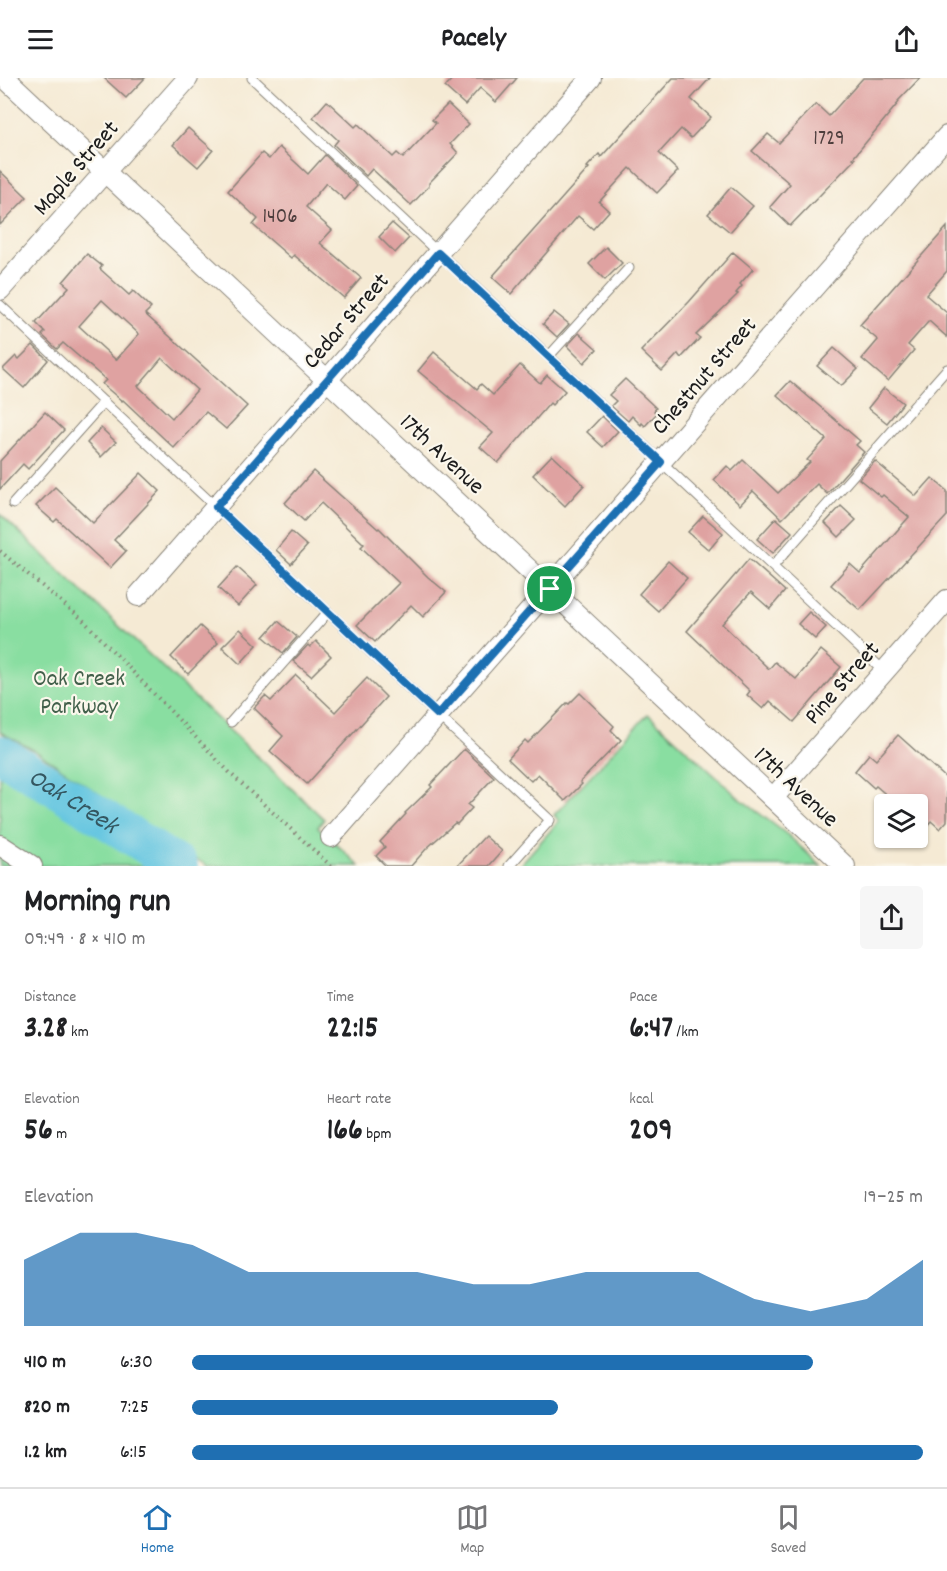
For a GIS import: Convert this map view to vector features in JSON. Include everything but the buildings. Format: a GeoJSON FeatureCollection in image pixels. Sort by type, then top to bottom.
{"type":"FeatureCollection","features":[{"type":"Feature","properties":{"kind":"street","name":"17th Avenue"},"geometry":{"type":"LineString","coordinates":[[5,78],[846,866]]}},
{"type":"Feature","properties":{"kind":"street","name":"Maple Street"},"geometry":{"type":"LineString","coordinates":[[0,290],[188,78]]}},
{"type":"Feature","properties":{"kind":"street","name":"Cedar Street"},"geometry":{"type":"LineString","coordinates":[[138,596],[591,78]]}},
{"type":"Feature","properties":{"kind":"street","name":"Chestnut Street"},"geometry":{"type":"LineString","coordinates":[[331,837],[947,136]]}},
{"type":"Feature","properties":{"kind":"street","name":"Pine Street"},"geometry":{"type":"LineString","coordinates":[[772,798],[947,600]]}},
{"type":"Feature","properties":{"kind":"street"},"geometry":{"type":"LineString","coordinates":[[0,845],[32,866]]}},
{"type":"Feature","properties":{"kind":"lane"},"geometry":{"type":"LineString","coordinates":[[252,78],[884,670]]}},
{"type":"Feature","properties":{"kind":"lane"},"geometry":{"type":"LineString","coordinates":[[549,356],[629,267]]}},
{"type":"Feature","properties":{"kind":"lane"},"geometry":{"type":"LineString","coordinates":[[0,305],[550,820],[509,866]]}},
{"type":"Feature","properties":{"kind":"lane"},"geometry":{"type":"LineString","coordinates":[[773,566],[947,369]]}},
{"type":"Feature","properties":{"kind":"lane"},"geometry":{"type":"LineString","coordinates":[[13,504],[104,402]]}},
{"type":"Feature","properties":{"kind":"lane"},"geometry":{"type":"LineString","coordinates":[[231,722],[328,612]]}},
{"type":"Feature","properties":{"kind":"path"},"geometry":{"type":"LineString","coordinates":[[0,551],[83,620],[232,775],[331,866]]}},
{"type":"Feature","properties":{"kind":"green space","name":"Oak Creek Parkway"},"geometry":{"type":"Polygon","coordinates":[[[0,514],[324,819],[318,827],[360,866],[207,866],[35,751],[0,732],[0,514]]]}},
{"type":"Feature","properties":{"kind":"green space"},"geometry":{"type":"Polygon","coordinates":[[[648,714],[738,797],[789,836],[821,866],[519,866],[559,821],[554,815],[648,714]]]}},
{"type":"Feature","properties":{"kind":"green space","name":"Oak Creek Parkway"},"geometry":{"type":"Polygon","coordinates":[[[0,770],[18,779],[148,866],[0,866],[0,770]]]}},
{"type":"Feature","properties":{"kind":"waterway","name":"Oak Creek"},"geometry":{"type":"LineString","coordinates":[[0,754],[179,866]]}},
{"type":"Feature","properties":{"kind":"route"},"geometry":{"type":"LineString","coordinates":[[438,253],[661,462],[550,589],[438,715],[216,507],[438,253]]}}]}
